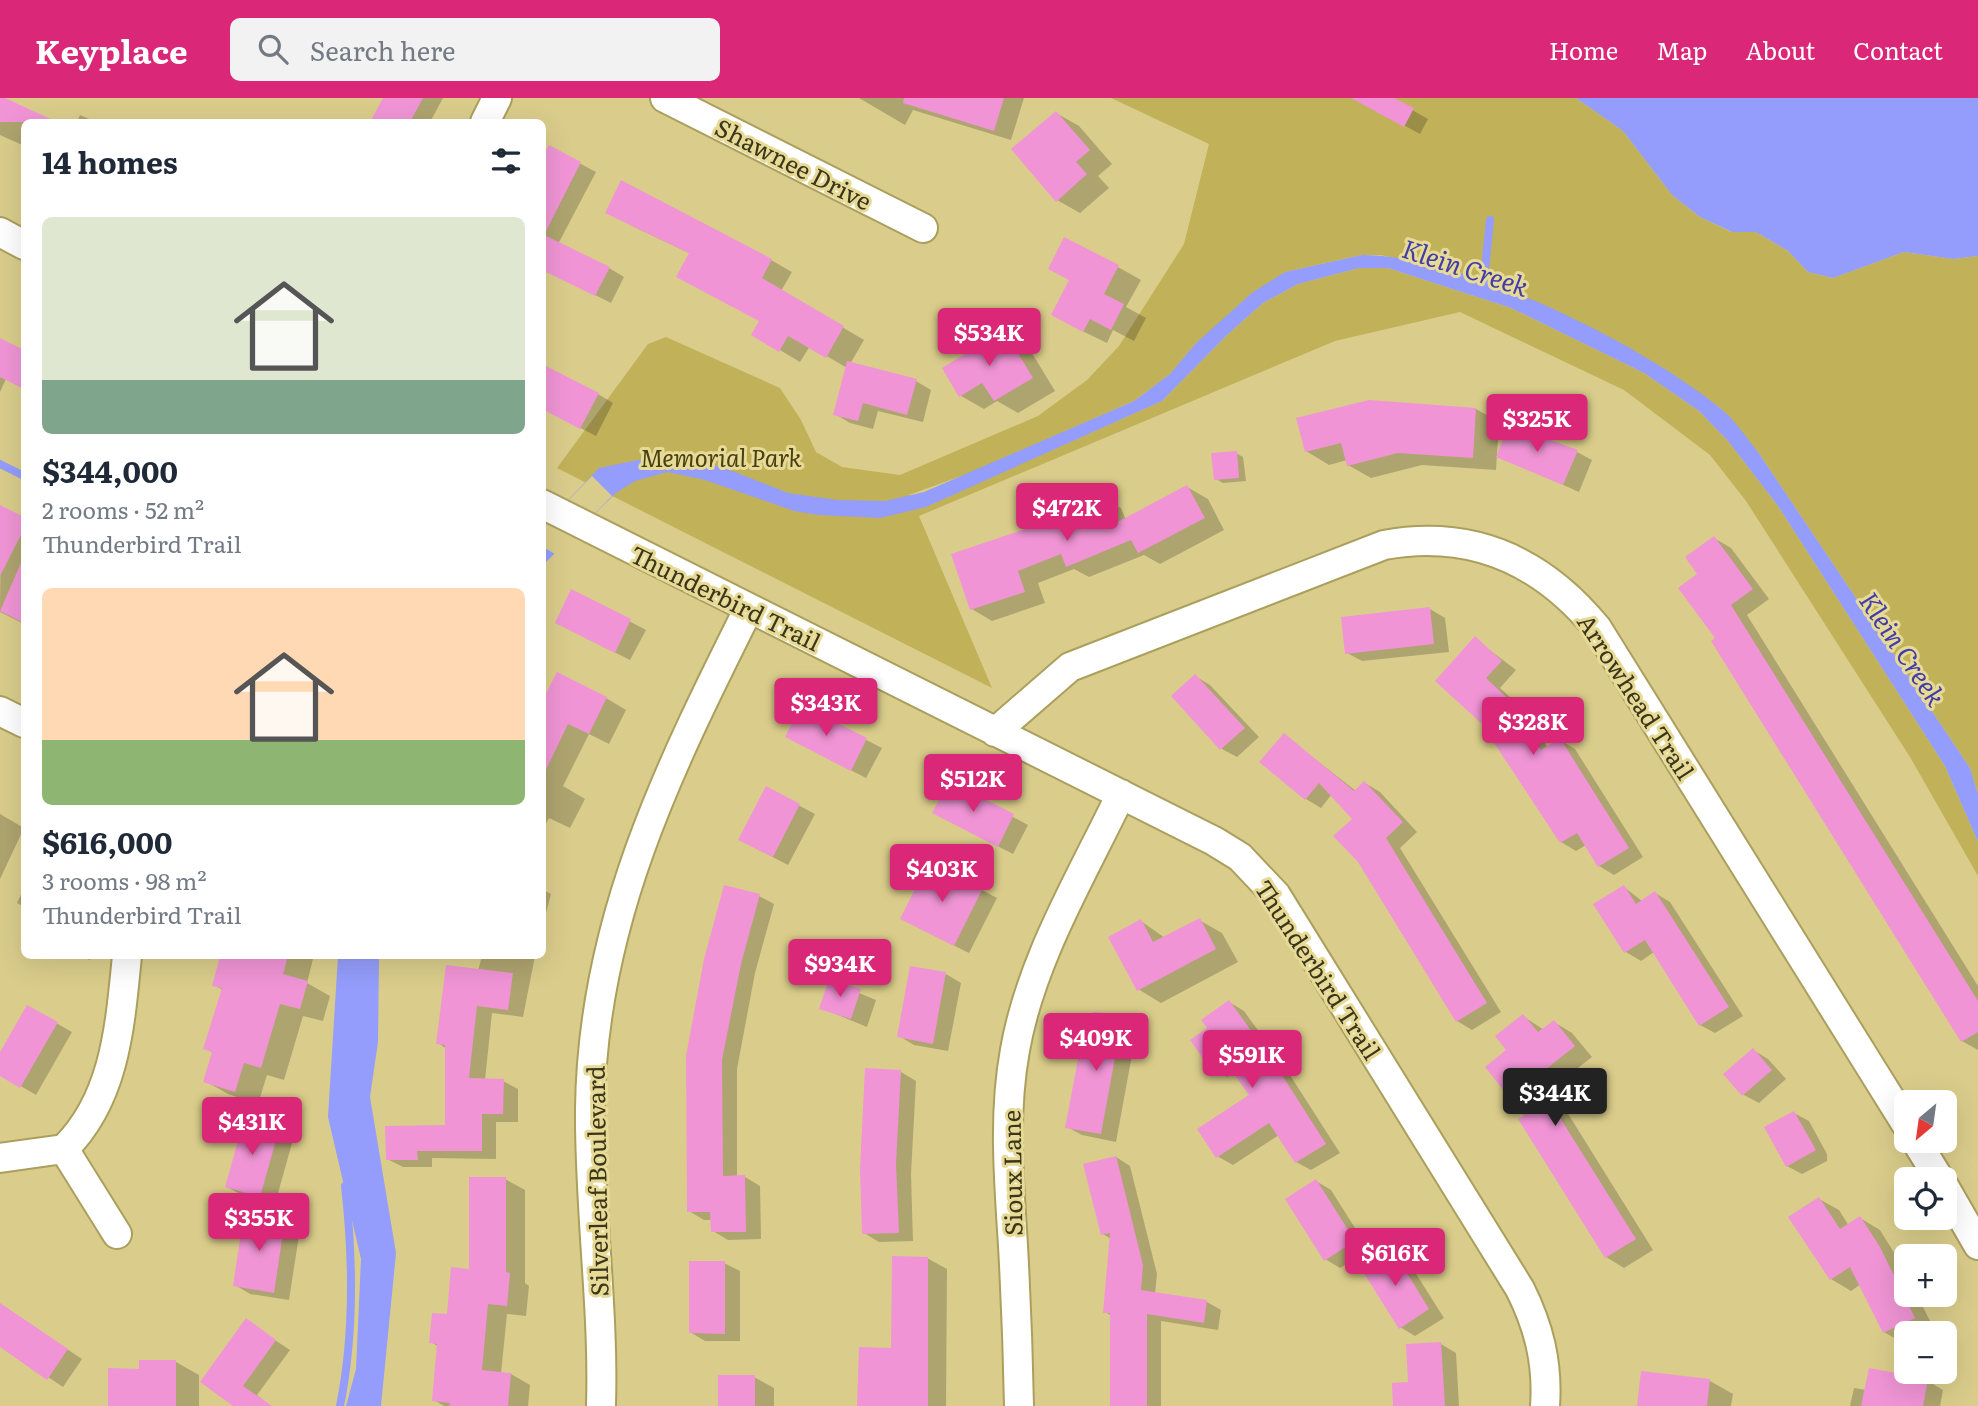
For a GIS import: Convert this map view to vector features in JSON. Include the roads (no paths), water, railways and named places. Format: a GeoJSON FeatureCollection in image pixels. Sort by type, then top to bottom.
{"type":"FeatureCollection","features":[{"type":"Feature","properties":{"kind":"street"},"geometry":{"type":"LineString","coordinates":[[486,119],[497,98]]}},
{"type":"Feature","properties":{"kind":"street","name":"Shawnee Drive"},"geometry":{"type":"LineString","coordinates":[[665,98],[923,228]]}},
{"type":"Feature","properties":{"kind":"street"},"geometry":{"type":"LineString","coordinates":[[0,232],[21,243]]}},
{"type":"Feature","properties":{"kind":"street","name":"Thunderbird Trail"},"geometry":{"type":"LineString","coordinates":[[550,508],[1214,841],[1240,857],[1276,895],[1520,1289],[1540,1335],[1545,1362],[1545,1406]]}},
{"type":"Feature","properties":{"kind":"street","name":"Arrowhead Trail"},"geometry":{"type":"LineString","coordinates":[[995,732],[1070,667],[1384,545],[1406,541],[1447,542],[1475,545],[1509,557],[1560,586],[1597,628],[1894,1105]]}},
{"type":"Feature","properties":{"kind":"street","name":"Silverleaf Boulevard"},"geometry":{"type":"LineString","coordinates":[[601,1406],[590,1106],[596,1034],[608,956],[644,831],[674,759],[749,608]]}},
{"type":"Feature","properties":{"kind":"street"},"geometry":{"type":"LineString","coordinates":[[0,711],[21,722]]}},
{"type":"Feature","properties":{"kind":"street","name":"Sioux Lane"},"geometry":{"type":"LineString","coordinates":[[1019,1406],[1018,1334],[1008,1168],[1008,1118],[1015,1048],[1028,998],[1046,950],[1121,794]]}},
{"type":"Feature","properties":{"kind":"street"},"geometry":{"type":"LineString","coordinates":[[0,1158],[64,1149],[90,1118],[107,1077],[118,1035],[127,959]]}},
{"type":"Feature","properties":{"kind":"street"},"geometry":{"type":"LineString","coordinates":[[64,1149],[117,1234]]}},
{"type":"Feature","properties":{"kind":"street"},"geometry":{"type":"LineString","coordinates":[[1957,1209],[1978,1245]]}},
{"type":"Feature","properties":{"kind":"water"},"geometry":{"type":"Polygon","coordinates":[[[1576,98],[1978,98],[1978,256],[1953,259],[1904,252],[1833,278],[1808,272],[1788,251],[1756,232],[1732,232],[1700,217],[1672,195],[1623,131],[1576,98]]]}},
{"type":"Feature","properties":{"kind":"water"},"geometry":{"type":"Polygon","coordinates":[[[1362,255],[1403,259],[1450,270],[1499,287],[1599,331],[1686,383],[1725,413],[1758,452],[1970,768],[1978,794],[1978,842],[1945,766],[1778,506],[1728,441],[1699,411],[1644,373],[1511,308],[1388,268],[1359,268],[1298,284],[1263,303],[1227,335],[1162,401],[926,507],[880,518],[819,515],[794,511],[705,480],[667,472],[635,481],[616,493],[546,562],[546,523],[599,468],[643,459],[697,462],[722,467],[788,493],[837,500],[885,501],[924,492],[1134,401],[1170,374],[1195,344],[1253,292],[1285,272],[1362,255]]]}},
{"type":"Feature","properties":{"kind":"water"},"geometry":{"type":"Polygon","coordinates":[[[338,959],[379,959],[378,1042],[370,1097],[396,1253],[381,1406],[346,1406],[356,1369],[361,1259],[328,1117],[338,959]]]}},
{"type":"Feature","properties":{"kind":"waterway"},"geometry":{"type":"LineString","coordinates":[[1483,289],[1490,220]]}},
{"type":"Feature","properties":{"kind":"waterway"},"geometry":{"type":"LineString","coordinates":[[0,464],[21,474]]}},
{"type":"Feature","properties":{"kind":"waterway","name":"Klein Creek"},"geometry":{"type":"LineString","coordinates":[[340,1406],[348,1352],[351,1297],[345,1186]]}},
{"type":"Feature","properties":{"kind":"park label","name":"Memorial Park"},"geometry":{"type":"Point","coordinates":[721,456]}}]}
